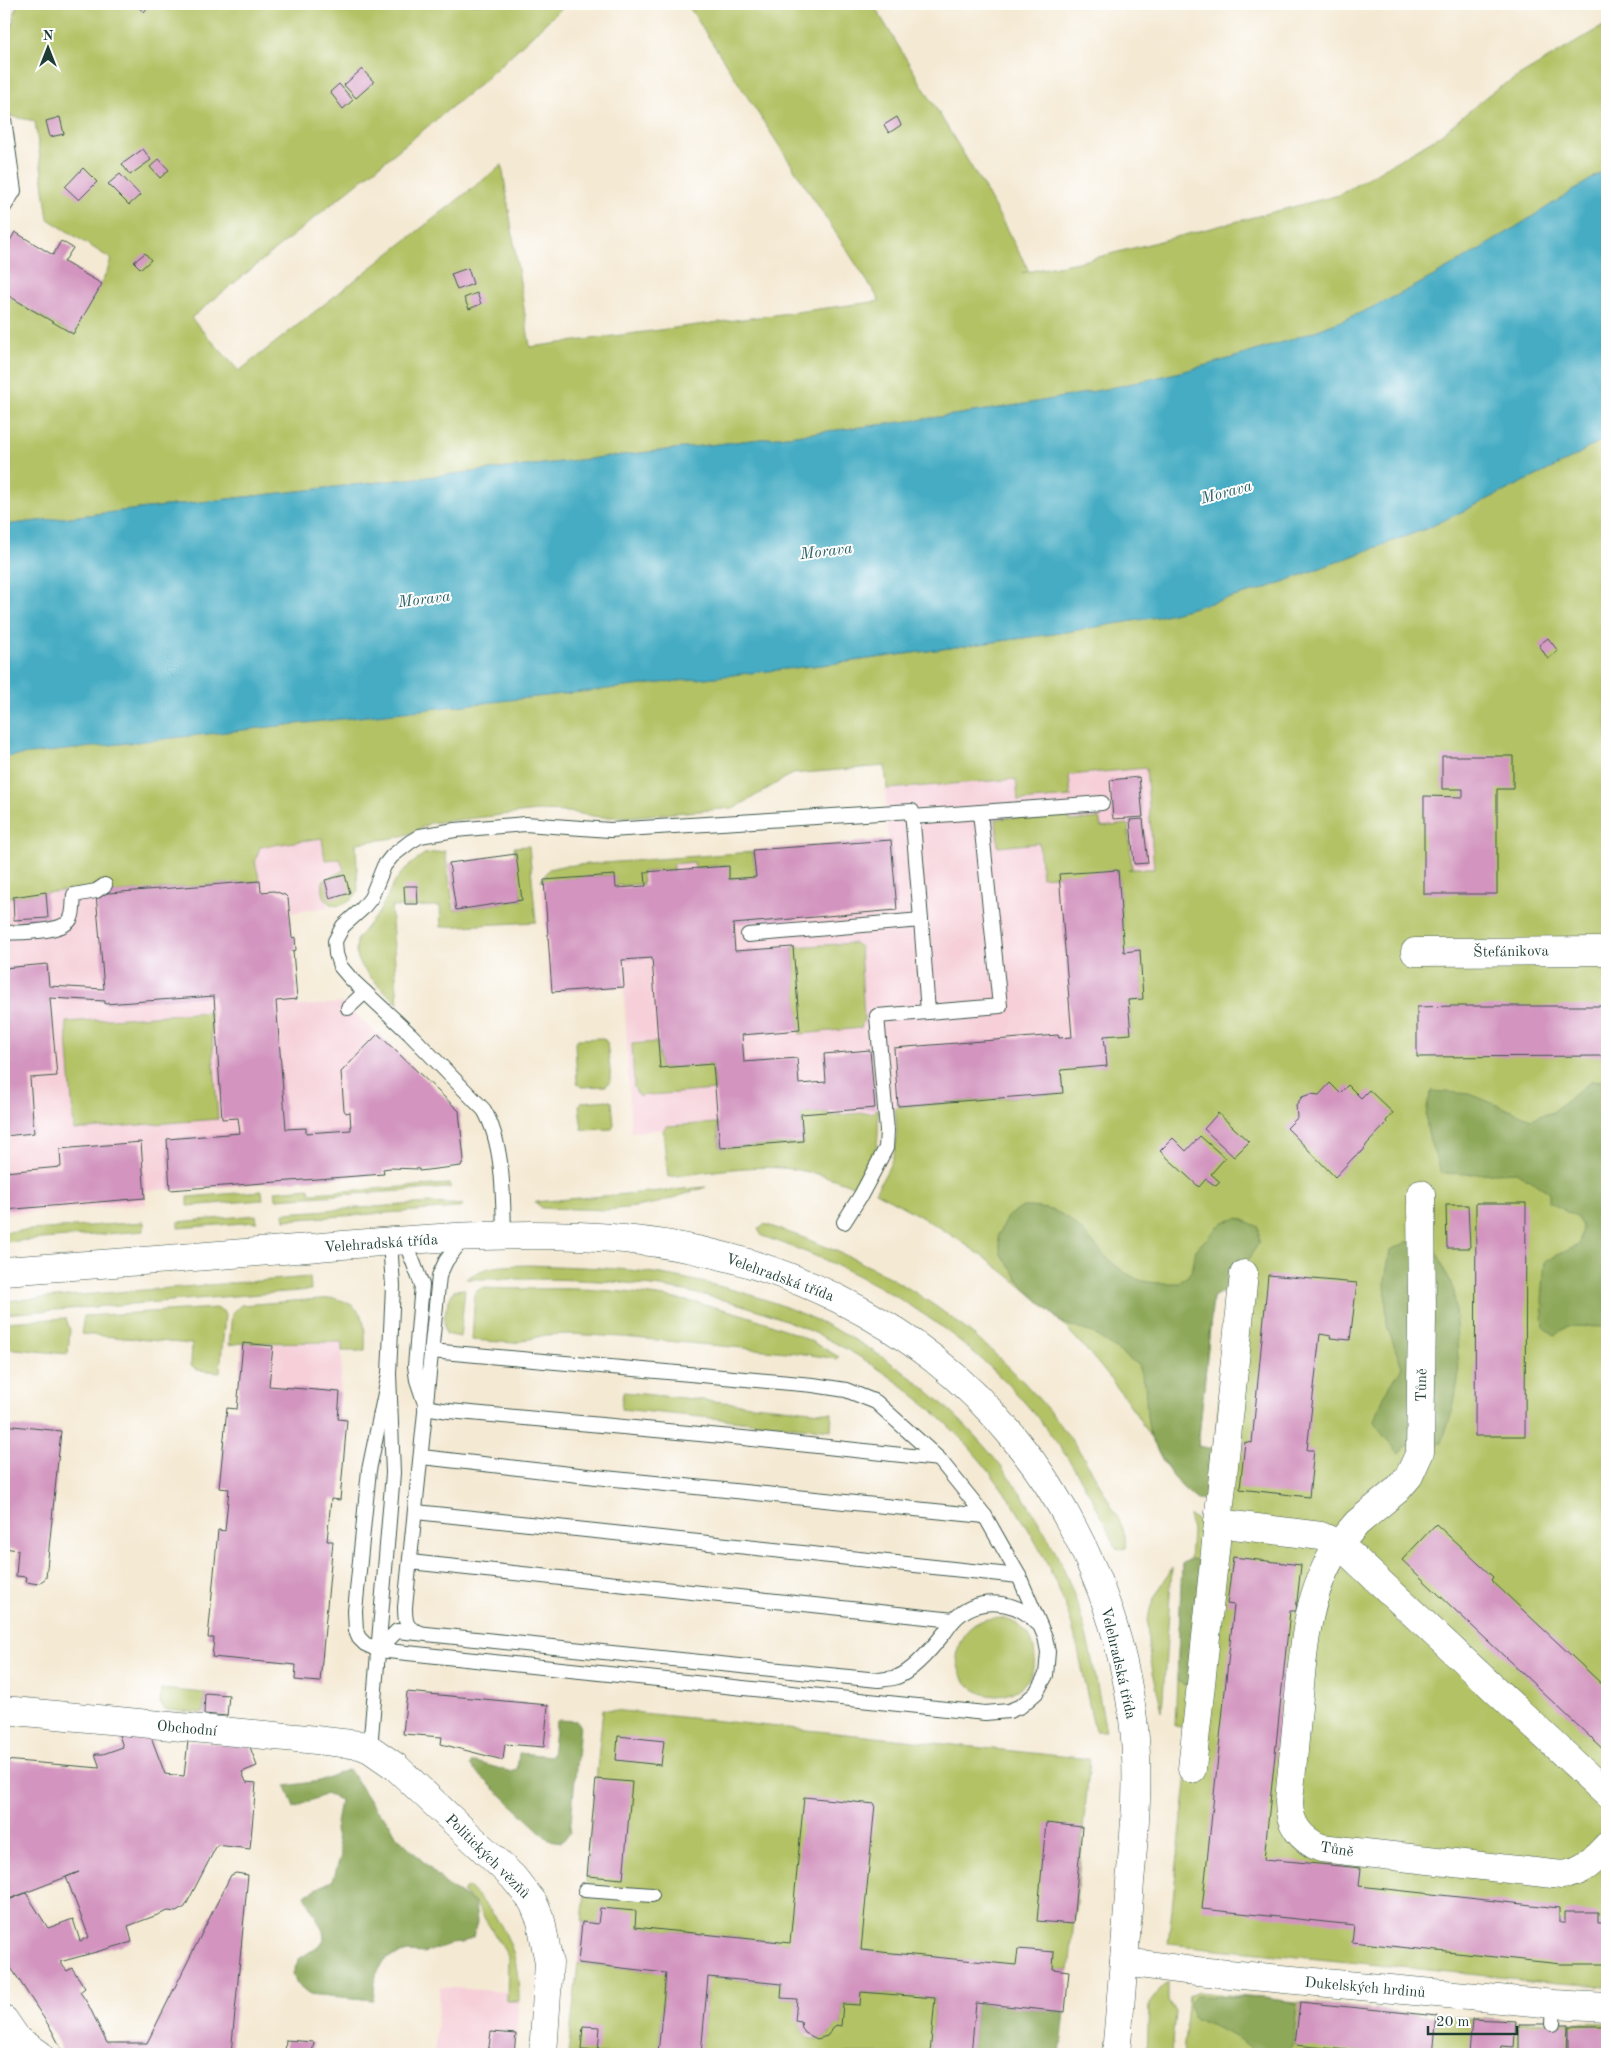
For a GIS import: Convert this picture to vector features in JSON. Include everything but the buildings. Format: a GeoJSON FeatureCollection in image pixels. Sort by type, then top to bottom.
{"type":"FeatureCollection","features":[{"type":"Feature","properties":{"kind":"street","name":"Štefánikova"},"geometry":{"type":"LineString","coordinates":[[1415,952],[1607,951]]}},
{"type":"Feature","properties":{"kind":"street","name":"Tůně"},"geometry":{"type":"LineString","coordinates":[[1421,1194],[1420,1452],[1409,1476],[1397,1490],[1353,1528],[1339,1544],[1326,1565],[1312,1601],[1305,1636],[1288,1802],[1290,1816],[1296,1830],[1309,1842],[1321,1848],[1562,1876],[1588,1867],[1607,1846]]}},
{"type":"Feature","properties":{"kind":"street","name":"Velehradská třída"},"geometry":{"type":"LineString","coordinates":[[4,1271],[464,1237],[582,1236],[636,1241],[709,1252],[748,1263],[793,1278],[838,1297],[878,1319],[916,1344],[959,1380],[998,1419],[1028,1455],[1072,1524],[1088,1556],[1106,1601],[1122,1661],[1133,1716],[1136,1782],[1135,1828],[1116,2054]]}},
{"type":"Feature","properties":{"kind":"street"},"geometry":{"type":"LineString","coordinates":[[1192,1769],[1244,1274]]}},
{"type":"Feature","properties":{"kind":"street"},"geometry":{"type":"LineString","coordinates":[[1218,1523],[1321,1536],[1339,1544],[1607,1794]]}},
{"type":"Feature","properties":{"kind":"street","name":"Obchodní"},"geometry":{"type":"LineString","coordinates":[[4,1710],[307,1739],[360,1745],[370,1749]]}},
{"type":"Feature","properties":{"kind":"street","name":"Politických vězňů"},"geometry":{"type":"LineString","coordinates":[[370,1749],[396,1767],[513,1877],[533,1902],[541,1921],[549,1963],[543,2054]]}},
{"type":"Feature","properties":{"kind":"street","name":"Dukelských hrdinů"},"geometry":{"type":"LineString","coordinates":[[1124,1962],[1554,2014],[1607,2006]]}},
{"type":"Feature","properties":{"kind":"street"},"geometry":{"type":"LineString","coordinates":[[4,2020],[17,2039],[39,2054]]}},
{"type":"Feature","properties":{"kind":"lane"},"geometry":{"type":"LineString","coordinates":[[4,119],[14,191],[4,207]]}},
{"type":"Feature","properties":{"kind":"lane"},"geometry":{"type":"LineString","coordinates":[[912,817],[1102,803]]}},
{"type":"Feature","properties":{"kind":"lane"},"geometry":{"type":"LineString","coordinates":[[504,1236],[503,1194],[496,1140],[484,1110],[340,966],[335,946],[337,936],[343,926],[371,898],[384,866],[392,856],[420,836],[455,830],[525,824],[610,830],[912,811],[928,1012]]}},
{"type":"Feature","properties":{"kind":"lane"},"geometry":{"type":"LineString","coordinates":[[844,1222],[886,1148],[878,1016],[1000,1006],[980,812]]}},
{"type":"Feature","properties":{"kind":"lane"},"geometry":{"type":"LineString","coordinates":[[4,933],[56,929],[68,924],[72,917],[74,895],[96,891],[105,885]]}},
{"type":"Feature","properties":{"kind":"lane"},"geometry":{"type":"LineString","coordinates":[[748,935],[921,920]]}},
{"type":"Feature","properties":{"kind":"lane"},"geometry":{"type":"LineString","coordinates":[[348,1008],[366,992]]}},
{"type":"Feature","properties":{"kind":"lane"},"geometry":{"type":"LineString","coordinates":[[421,1633],[410,1629],[405,1618],[439,1276],[446,1261],[464,1237]]}},
{"type":"Feature","properties":{"kind":"lane"},"geometry":{"type":"LineString","coordinates":[[370,1749],[393,1474],[389,1374],[393,1286],[398,1241]]}},
{"type":"Feature","properties":{"kind":"lane"},"geometry":{"type":"LineString","coordinates":[[398,1241],[422,1285],[415,1366],[417,1380],[426,1407]]}},
{"type":"Feature","properties":{"kind":"lane"},"geometry":{"type":"LineString","coordinates":[[389,1374],[369,1470],[355,1611],[356,1631],[359,1638],[365,1644],[378,1650],[986,1713],[1009,1710],[1021,1706],[1036,1693],[1046,1675],[1048,1660],[1045,1637],[1019,1576],[986,1516],[939,1459],[876,1402],[846,1390],[795,1383],[431,1350]]}},
{"type":"Feature","properties":{"kind":"lane"},"geometry":{"type":"LineString","coordinates":[[426,1407],[448,1411],[743,1438],[939,1459]]}},
{"type":"Feature","properties":{"kind":"lane"},"geometry":{"type":"LineString","coordinates":[[422,1457],[605,1478],[986,1516]]}},
{"type":"Feature","properties":{"kind":"lane"},"geometry":{"type":"LineString","coordinates":[[416,1512],[1019,1576]]}},
{"type":"Feature","properties":{"kind":"lane"},"geometry":{"type":"LineString","coordinates":[[410,1562],[954,1620]]}},
{"type":"Feature","properties":{"kind":"lane"},"geometry":{"type":"LineString","coordinates":[[378,1650],[397,1630],[878,1680],[895,1678],[902,1674],[934,1645],[954,1620],[973,1607],[987,1603],[1001,1603],[1024,1611],[1040,1626]]}},
{"type":"Feature","properties":{"kind":"lane"},"geometry":{"type":"LineString","coordinates":[[585,1890],[652,1895]]}},
{"type":"Feature","properties":{"kind":"shaded area"},"geometry":{"type":"Polygon","coordinates":[[[1146,768],[1154,869],[1118,870],[1124,952],[1140,950],[1143,999],[1128,1001],[1131,1034],[1107,1066],[1063,1093],[875,1112],[631,1132],[624,987],[550,993],[541,881],[549,869],[888,840],[885,789],[1146,768]]]}},
{"type":"Feature","properties":{"kind":"shaded area"},"geometry":{"type":"Polygon","coordinates":[[[322,838],[331,861],[340,859],[344,870],[321,879],[328,907],[290,913],[297,1006],[342,1003],[378,1034],[464,1160],[461,1166],[145,1191],[146,1204],[4,1214],[4,898],[54,893],[121,862],[322,838]]]}},
{"type":"Feature","properties":{"kind":"shaded area"},"geometry":{"type":"Polygon","coordinates":[[[343,1342],[340,1392],[269,1386],[274,1344],[343,1342]]]}},
{"type":"Feature","properties":{"kind":"shaded area"},"geometry":{"type":"Polygon","coordinates":[[[440,1987],[507,1992],[507,2001],[519,2001],[514,2054],[434,2054],[440,1987]]]}},
{"type":"Feature","properties":{"kind":"green space"},"geometry":{"type":"Polygon","coordinates":[[[17,4],[566,4],[480,84],[191,318],[239,371],[502,165],[530,347],[880,301],[687,4],[873,4],[986,191],[1029,271],[1021,273],[1083,261],[1339,195],[1439,136],[1492,92],[1607,24],[1607,169],[1469,256],[1361,313],[1250,353],[1176,373],[1100,390],[948,416],[871,426],[4,525],[4,295],[73,334],[107,272],[111,259],[48,219],[35,121],[4,115],[4,63],[17,4]]]}},
{"type":"Feature","properties":{"kind":"green space"},"geometry":{"type":"Polygon","coordinates":[[[1607,437],[1607,1986],[1559,1983],[1168,1944],[1192,1729],[1175,1726],[1182,1564],[1190,1559],[1192,1531],[1189,1515],[1201,1522],[1207,1531],[1229,1288],[1213,1297],[1198,1446],[1197,1500],[1169,1472],[1153,1442],[1121,1392],[1091,1355],[1036,1299],[976,1252],[944,1231],[875,1192],[892,1160],[897,1132],[895,1107],[1063,1093],[1061,1069],[1106,1066],[1104,1035],[1131,1034],[1129,1001],[1143,999],[1140,950],[1124,951],[1118,870],[1042,877],[1039,843],[998,847],[996,819],[1069,812],[1070,821],[1099,818],[1101,827],[1128,824],[1132,869],[1154,869],[1146,768],[1069,775],[1071,797],[1018,801],[1016,779],[887,789],[885,766],[792,774],[735,808],[625,817],[599,817],[569,812],[538,811],[430,823],[412,833],[395,838],[356,843],[358,892],[352,899],[340,905],[329,903],[325,898],[323,881],[344,870],[340,859],[325,860],[322,838],[260,847],[255,862],[260,881],[96,894],[95,887],[4,898],[4,756],[839,663],[1053,634],[1157,617],[1264,589],[1428,528],[1565,462],[1607,437]]]}},
{"type":"Feature","properties":{"kind":"green space"},"geometry":{"type":"Polygon","coordinates":[[[529,846],[536,922],[441,927],[440,906],[391,907],[398,1004],[369,976],[359,962],[356,953],[357,939],[379,912],[395,881],[405,869],[424,854],[445,851],[454,910],[522,900],[514,847],[529,846]]]}},
{"type":"Feature","properties":{"kind":"green space"},"geometry":{"type":"Polygon","coordinates":[[[753,852],[756,877],[727,879],[726,865],[695,868],[694,862],[673,864],[673,870],[642,872],[643,884],[614,886],[612,875],[541,881],[549,869],[562,866],[753,852]]]}},
{"type":"Feature","properties":{"kind":"green space"},"geometry":{"type":"Polygon","coordinates":[[[854,943],[860,947],[864,1019],[861,1028],[800,1034],[793,947],[854,943]]]}},
{"type":"Feature","properties":{"kind":"green space"},"geometry":{"type":"Polygon","coordinates":[[[210,1012],[218,1119],[74,1130],[66,1022],[210,1012]]]}},
{"type":"Feature","properties":{"kind":"green space"},"geometry":{"type":"Polygon","coordinates":[[[603,1038],[607,1042],[611,1080],[606,1086],[581,1087],[577,1083],[575,1042],[578,1039],[603,1038]]]}},
{"type":"Feature","properties":{"kind":"green space"},"geometry":{"type":"Polygon","coordinates":[[[657,1042],[660,1068],[712,1064],[715,1090],[638,1096],[634,1087],[632,1044],[657,1042]]]}},
{"type":"Feature","properties":{"kind":"green space"},"geometry":{"type":"Polygon","coordinates":[[[1607,1080],[1607,1327],[1568,1326],[1555,1335],[1544,1328],[1542,1300],[1545,1261],[1579,1245],[1582,1226],[1576,1217],[1549,1202],[1549,1192],[1516,1172],[1442,1173],[1428,1132],[1428,1101],[1432,1091],[1470,1094],[1531,1119],[1553,1112],[1591,1081],[1607,1080]]]}},
{"type":"Feature","properties":{"kind":"green space"},"geometry":{"type":"Polygon","coordinates":[[[607,1100],[612,1102],[614,1125],[612,1129],[582,1130],[579,1105],[582,1102],[607,1100]]]}},
{"type":"Feature","properties":{"kind":"green space"},"geometry":{"type":"Polygon","coordinates":[[[875,1109],[878,1109],[876,1151],[855,1187],[810,1172],[770,1167],[668,1177],[663,1131],[666,1126],[717,1123],[720,1148],[804,1143],[801,1114],[828,1112],[829,1116],[875,1112],[875,1109]]]}},
{"type":"Feature","properties":{"kind":"green space"},"geometry":{"type":"Polygon","coordinates":[[[450,1184],[450,1188],[276,1199],[275,1191],[309,1188],[310,1193],[450,1184]]]}},
{"type":"Feature","properties":{"kind":"green space"},"geometry":{"type":"Polygon","coordinates":[[[706,1187],[658,1203],[608,1210],[542,1208],[535,1202],[706,1187]]]}},
{"type":"Feature","properties":{"kind":"green space"},"geometry":{"type":"Polygon","coordinates":[[[262,1191],[263,1200],[188,1206],[188,1197],[262,1191]]]}},
{"type":"Feature","properties":{"kind":"green space"},"geometry":{"type":"Polygon","coordinates":[[[431,1203],[463,1205],[459,1208],[285,1220],[284,1213],[431,1203]]]}},
{"type":"Feature","properties":{"kind":"green space"},"geometry":{"type":"Polygon","coordinates":[[[1023,1207],[1047,1209],[1061,1214],[1071,1221],[1106,1257],[1125,1273],[1142,1281],[1152,1282],[1179,1283],[1192,1272],[1196,1249],[1223,1222],[1239,1218],[1259,1227],[1259,1243],[1229,1288],[1213,1297],[1198,1446],[1214,1449],[1208,1501],[1197,1500],[1183,1488],[1171,1474],[1150,1436],[1145,1383],[1137,1364],[1093,1333],[1062,1323],[1021,1284],[1001,1255],[998,1235],[1007,1217],[1023,1207]]]}},
{"type":"Feature","properties":{"kind":"green space"},"geometry":{"type":"Polygon","coordinates":[[[256,1215],[257,1222],[178,1228],[178,1222],[256,1215]]]}},
{"type":"Feature","properties":{"kind":"green space"},"geometry":{"type":"Polygon","coordinates":[[[144,1222],[144,1231],[4,1242],[4,1232],[144,1222]]]}},
{"type":"Feature","properties":{"kind":"green space"},"geometry":{"type":"Polygon","coordinates":[[[764,1224],[849,1257],[910,1289],[975,1337],[1006,1364],[1035,1394],[1084,1458],[1115,1512],[1125,1535],[1126,1548],[1116,1548],[1088,1491],[1055,1440],[1017,1394],[974,1353],[927,1316],[875,1285],[820,1258],[762,1236],[758,1229],[764,1224]]]}},
{"type":"Feature","properties":{"kind":"green space"},"geometry":{"type":"Polygon","coordinates":[[[1407,1242],[1422,1242],[1437,1252],[1454,1291],[1459,1374],[1453,1409],[1442,1443],[1416,1449],[1407,1445],[1399,1453],[1383,1435],[1375,1421],[1384,1396],[1402,1367],[1387,1326],[1385,1281],[1390,1250],[1407,1242]]]}},
{"type":"Feature","properties":{"kind":"green space"},"geometry":{"type":"Polygon","coordinates":[[[529,1265],[628,1270],[661,1274],[736,1290],[790,1309],[848,1336],[887,1360],[924,1388],[958,1418],[989,1452],[1018,1489],[1042,1527],[1063,1568],[1078,1608],[1089,1648],[1106,1731],[1095,1731],[1078,1648],[1069,1616],[1031,1533],[991,1474],[944,1422],[891,1378],[833,1342],[768,1314],[699,1294],[606,1281],[466,1279],[489,1268],[529,1265]]]}},
{"type":"Feature","properties":{"kind":"green space"},"geometry":{"type":"Polygon","coordinates":[[[310,1277],[311,1290],[4,1314],[4,1301],[310,1277]]]}},
{"type":"Feature","properties":{"kind":"green space"},"geometry":{"type":"Polygon","coordinates":[[[482,1288],[581,1289],[614,1291],[681,1300],[747,1316],[779,1327],[839,1357],[837,1359],[798,1353],[570,1334],[545,1335],[514,1343],[472,1340],[475,1292],[482,1288]]]}},
{"type":"Feature","properties":{"kind":"green space"},"geometry":{"type":"Polygon","coordinates":[[[465,1289],[460,1337],[446,1334],[444,1317],[449,1300],[454,1290],[465,1289]]]}},
{"type":"Feature","properties":{"kind":"green space"},"geometry":{"type":"Polygon","coordinates":[[[333,1298],[352,1305],[361,1316],[365,1331],[365,1351],[342,1351],[342,1342],[243,1343],[229,1345],[232,1313],[241,1305],[333,1298]]]}},
{"type":"Feature","properties":{"kind":"green space"},"geometry":{"type":"Polygon","coordinates":[[[216,1308],[223,1311],[225,1315],[220,1372],[197,1370],[191,1365],[192,1344],[81,1334],[84,1316],[216,1308]]]}},
{"type":"Feature","properties":{"kind":"green space"},"geometry":{"type":"Polygon","coordinates":[[[66,1318],[70,1330],[68,1354],[4,1348],[4,1322],[66,1318]]]}},
{"type":"Feature","properties":{"kind":"green space"},"geometry":{"type":"Polygon","coordinates":[[[623,1392],[832,1413],[831,1430],[621,1409],[623,1392]]]}},
{"type":"Feature","properties":{"kind":"green space"},"geometry":{"type":"Polygon","coordinates":[[[1191,1559],[1204,1561],[1189,1687],[1177,1681],[1182,1564],[1191,1559]]]}},
{"type":"Feature","properties":{"kind":"green space"},"geometry":{"type":"Polygon","coordinates":[[[1172,1568],[1162,1712],[1150,1659],[1148,1618],[1153,1601],[1172,1568]]]}},
{"type":"Feature","properties":{"kind":"green space"},"geometry":{"type":"Polygon","coordinates":[[[996,1618],[1011,1621],[1024,1629],[1032,1642],[1035,1657],[1032,1672],[1024,1685],[1011,1693],[996,1696],[981,1693],[968,1685],[960,1672],[957,1657],[960,1642],[968,1629],[981,1621],[996,1618]]]}},
{"type":"Feature","properties":{"kind":"green space"},"geometry":{"type":"Polygon","coordinates":[[[161,1689],[205,1693],[203,1713],[165,1710],[160,1703],[161,1689]]]}},
{"type":"Feature","properties":{"kind":"green space"},"geometry":{"type":"Polygon","coordinates":[[[603,1709],[1090,1759],[1069,1971],[582,1922],[603,1709]]]}},
{"type":"Feature","properties":{"kind":"green space"},"geometry":{"type":"Polygon","coordinates":[[[559,1720],[577,1721],[580,1725],[570,1832],[562,1842],[549,1840],[470,1766],[471,1763],[476,1762],[512,1772],[517,1769],[519,1753],[552,1756],[556,1722],[559,1720]]]}},
{"type":"Feature","properties":{"kind":"green space"},"geometry":{"type":"Polygon","coordinates":[[[349,1769],[374,1808],[389,1822],[396,1835],[448,1886],[475,1903],[477,1922],[473,1937],[462,1943],[450,1944],[424,1953],[408,1952],[386,1958],[376,1975],[373,2000],[308,1994],[297,1985],[293,1973],[299,1959],[321,1944],[324,1939],[323,1931],[305,1895],[333,1880],[341,1855],[335,1830],[340,1800],[326,1794],[294,1808],[286,1786],[319,1781],[349,1769]]]}},
{"type":"Feature","properties":{"kind":"green space"},"geometry":{"type":"Polygon","coordinates":[[[468,1887],[492,1912],[513,1951],[519,2001],[507,2001],[508,1956],[475,1903],[462,1892],[468,1887]]]}},
{"type":"Feature","properties":{"kind":"green space"},"geometry":{"type":"Polygon","coordinates":[[[578,1963],[666,1973],[658,2054],[568,2054],[578,1963]]]}},
{"type":"Feature","properties":{"kind":"green space"},"geometry":{"type":"Polygon","coordinates":[[[708,1977],[782,1984],[781,1998],[797,1999],[801,2028],[809,2038],[814,2039],[824,2037],[836,2025],[841,2025],[843,2004],[859,2005],[861,1992],[935,1998],[930,2054],[701,2054],[708,1977]]]}},
{"type":"Feature","properties":{"kind":"green space"},"geometry":{"type":"Polygon","coordinates":[[[1168,1983],[1168,2000],[1175,2012],[1171,2054],[1147,2054],[1149,2004],[1161,1988],[1168,1983]]]}},
{"type":"Feature","properties":{"kind":"green space"},"geometry":{"type":"Polygon","coordinates":[[[1198,1992],[1437,2016],[1514,2021],[1607,2023],[1607,2054],[1183,2054],[1189,1996],[1198,1992]]]}},
{"type":"Feature","properties":{"kind":"green space"},"geometry":{"type":"Polygon","coordinates":[[[1196,1996],[1265,1998],[1297,2003],[1293,2046],[1282,2054],[1256,2054],[1252,2048],[1237,2038],[1193,2018],[1190,2003],[1196,1996]]]}},
{"type":"Feature","properties":{"kind":"green space"},"geometry":{"type":"Polygon","coordinates":[[[976,2003],[1065,2012],[1060,2054],[971,2054],[976,2003]]]}},
{"type":"Feature","properties":{"kind":"water","name":"Morava"},"geometry":{"type":"Polygon","coordinates":[[[1607,169],[1607,437],[1565,462],[1428,528],[1264,589],[1157,617],[1053,634],[839,663],[4,757],[4,525],[871,426],[948,416],[1100,390],[1176,373],[1250,353],[1361,313],[1469,256],[1607,169]]]}}]}
